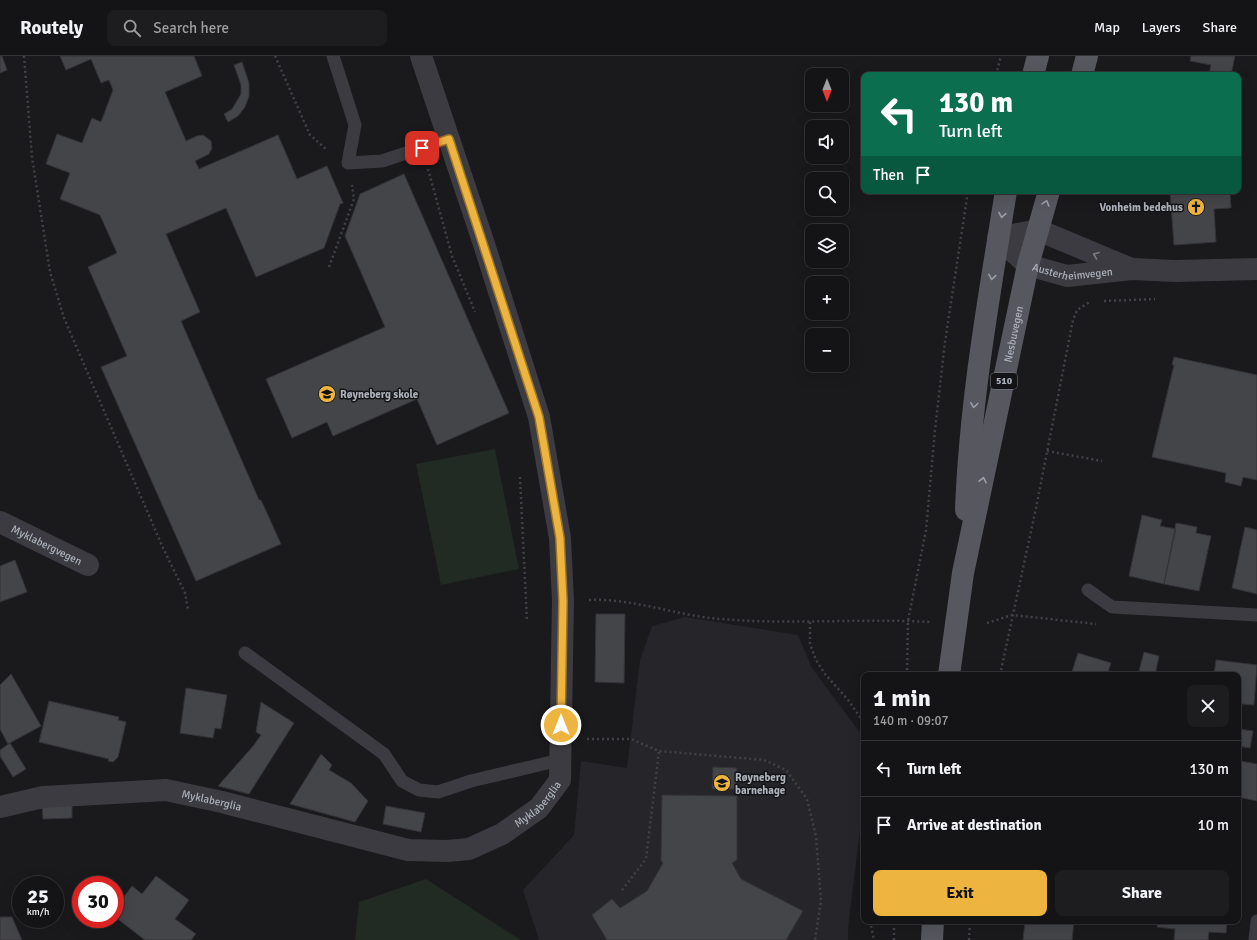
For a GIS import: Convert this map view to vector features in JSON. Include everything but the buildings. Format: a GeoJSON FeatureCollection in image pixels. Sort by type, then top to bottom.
{"type":"FeatureCollection","features":[{"type":"Feature","properties":{"kind":"main road"},"geometry":{"type":"LineString","coordinates":[[1034,72],[1038,56]]}},
{"type":"Feature","properties":{"kind":"main road"},"geometry":{"type":"LineString","coordinates":[[1083,72],[1087,56]]}},
{"type":"Feature","properties":{"kind":"main road","name":"Nesbuvegen"},"geometry":{"type":"LineString","coordinates":[[963,573],[968,450],[985,322],[1005,194]]}},
{"type":"Feature","properties":{"kind":"main road","name":"Nesbuvegen"},"geometry":{"type":"LineString","coordinates":[[949,672],[963,573],[1028,265],[1048,194]]}},
{"type":"Feature","properties":{"kind":"main road"},"geometry":{"type":"LineString","coordinates":[[932,940],[933,924]]}},
{"type":"Feature","properties":{"kind":"street","name":"Myklaberglia"},"geometry":{"type":"LineString","coordinates":[[0,807],[43,797],[166,790],[222,802],[354,838],[408,850],[447,851],[469,849],[502,834],[540,808],[560,780],[563,601],[560,538],[539,417],[421,56]]}},
{"type":"Feature","properties":{"kind":"street"},"geometry":{"type":"LineString","coordinates":[[998,238],[1038,230]]}},
{"type":"Feature","properties":{"kind":"street","name":"Austerheimvegen"},"geometry":{"type":"LineString","coordinates":[[1038,230],[1132,269]]}},
{"type":"Feature","properties":{"kind":"street","name":"Austerheimvegen"},"geometry":{"type":"LineString","coordinates":[[998,238],[1028,265],[1067,276],[1132,269],[1175,271],[1257,269]]}},
{"type":"Feature","properties":{"kind":"street","name":"Myklabergvegen"},"geometry":{"type":"LineString","coordinates":[[2,526],[88,565]]}},
{"type":"Feature","properties":{"kind":"lane"},"geometry":{"type":"LineString","coordinates":[[333,56],[355,125],[348,163],[382,161],[449,139]]}},
{"type":"Feature","properties":{"kind":"lane"},"geometry":{"type":"LineString","coordinates":[[1088,590],[1112,607],[1257,615]]}},
{"type":"Feature","properties":{"kind":"lane"},"geometry":{"type":"LineString","coordinates":[[245,653],[384,754],[402,781],[420,790],[438,792],[471,781],[560,760]]}},
{"type":"Feature","properties":{"kind":"lane"},"geometry":{"type":"LineString","coordinates":[[1255,940],[1257,921]]}},
{"type":"Feature","properties":{"kind":"path"},"geometry":{"type":"LineString","coordinates":[[24,56],[32,157],[50,272],[64,318],[157,534],[185,593],[188,610]]}},
{"type":"Feature","properties":{"kind":"path"},"geometry":{"type":"LineString","coordinates":[[275,56],[310,135],[327,150],[348,163],[354,198],[329,267]]}},
{"type":"Feature","properties":{"kind":"path"},"geometry":{"type":"LineString","coordinates":[[997,72],[1001,56]]}},
{"type":"Feature","properties":{"kind":"path"},"geometry":{"type":"LineString","coordinates":[[422,148],[452,256],[478,319]]}},
{"type":"Feature","properties":{"kind":"path"},"geometry":{"type":"LineString","coordinates":[[907,672],[908,621],[926,530],[945,342],[968,194]]}},
{"type":"Feature","properties":{"kind":"path"},"geometry":{"type":"LineString","coordinates":[[1001,672],[1073,320],[1077,310],[1091,301],[1157,299]]}},
{"type":"Feature","properties":{"kind":"path"},"geometry":{"type":"LineString","coordinates":[[1047,451],[1102,462]]}},
{"type":"Feature","properties":{"kind":"path"},"geometry":{"type":"LineString","coordinates":[[520,473],[527,622]]}},
{"type":"Feature","properties":{"kind":"path"},"geometry":{"type":"LineString","coordinates":[[585,601],[609,599],[720,619],[810,622],[933,622]]}},
{"type":"Feature","properties":{"kind":"path"},"geometry":{"type":"LineString","coordinates":[[986,623],[1012,615]]}},
{"type":"Feature","properties":{"kind":"path"},"geometry":{"type":"LineString","coordinates":[[810,622],[810,644],[816,660],[825,674],[849,701],[861,719]]}},
{"type":"Feature","properties":{"kind":"path"},"geometry":{"type":"LineString","coordinates":[[561,738],[632,739],[660,750],[764,760],[786,770],[807,799],[816,836],[821,901],[815,940]]}},
{"type":"Feature","properties":{"kind":"path"},"geometry":{"type":"LineString","coordinates":[[622,890],[646,859],[660,750]]}},
{"type":"Feature","properties":{"kind":"path"},"geometry":{"type":"LineString","coordinates":[[871,924],[874,940]]}},
{"type":"Feature","properties":{"kind":"path"},"geometry":{"type":"LineString","coordinates":[[894,924],[894,940]]}},
{"type":"Feature","properties":{"kind":"path"},"geometry":{"type":"LineString","coordinates":[[969,940],[970,924]]}},
{"type":"Feature","properties":{"kind":"shaded area"},"geometry":{"type":"Polygon","coordinates":[[[495,449],[519,569],[441,585],[416,464],[495,449]]]}},
{"type":"Feature","properties":{"kind":"shaded area","name":"Røyneberg barnehage"},"geometry":{"type":"Polygon","coordinates":[[[685,617],[798,635],[812,668],[861,734],[861,822],[848,928],[848,940],[539,940],[523,890],[574,835],[581,761],[627,768],[640,660],[652,626],[685,617]]]}},
{"type":"Feature","properties":{"kind":"shaded area"},"geometry":{"type":"Polygon","coordinates":[[[426,879],[521,940],[355,940],[359,902],[426,879]]]}},
{"type":"Feature","properties":{"kind":"place","name":"Vonheim bedehus"},"geometry":{"type":"Point","coordinates":[1196,207]}},
{"type":"Feature","properties":{"kind":"place","name":"Røyneberg skole"},"geometry":{"type":"Point","coordinates":[327,394]}},
{"type":"Feature","properties":{"kind":"place","name":"Røyneberg barnehage"},"geometry":{"type":"Point","coordinates":[722,783]}},
{"type":"Feature","properties":{"kind":"route"},"geometry":{"type":"LineString","coordinates":[[422,148],[449,139],[539,417],[560,538],[563,601],[561,650],[561,725]]}}]}
